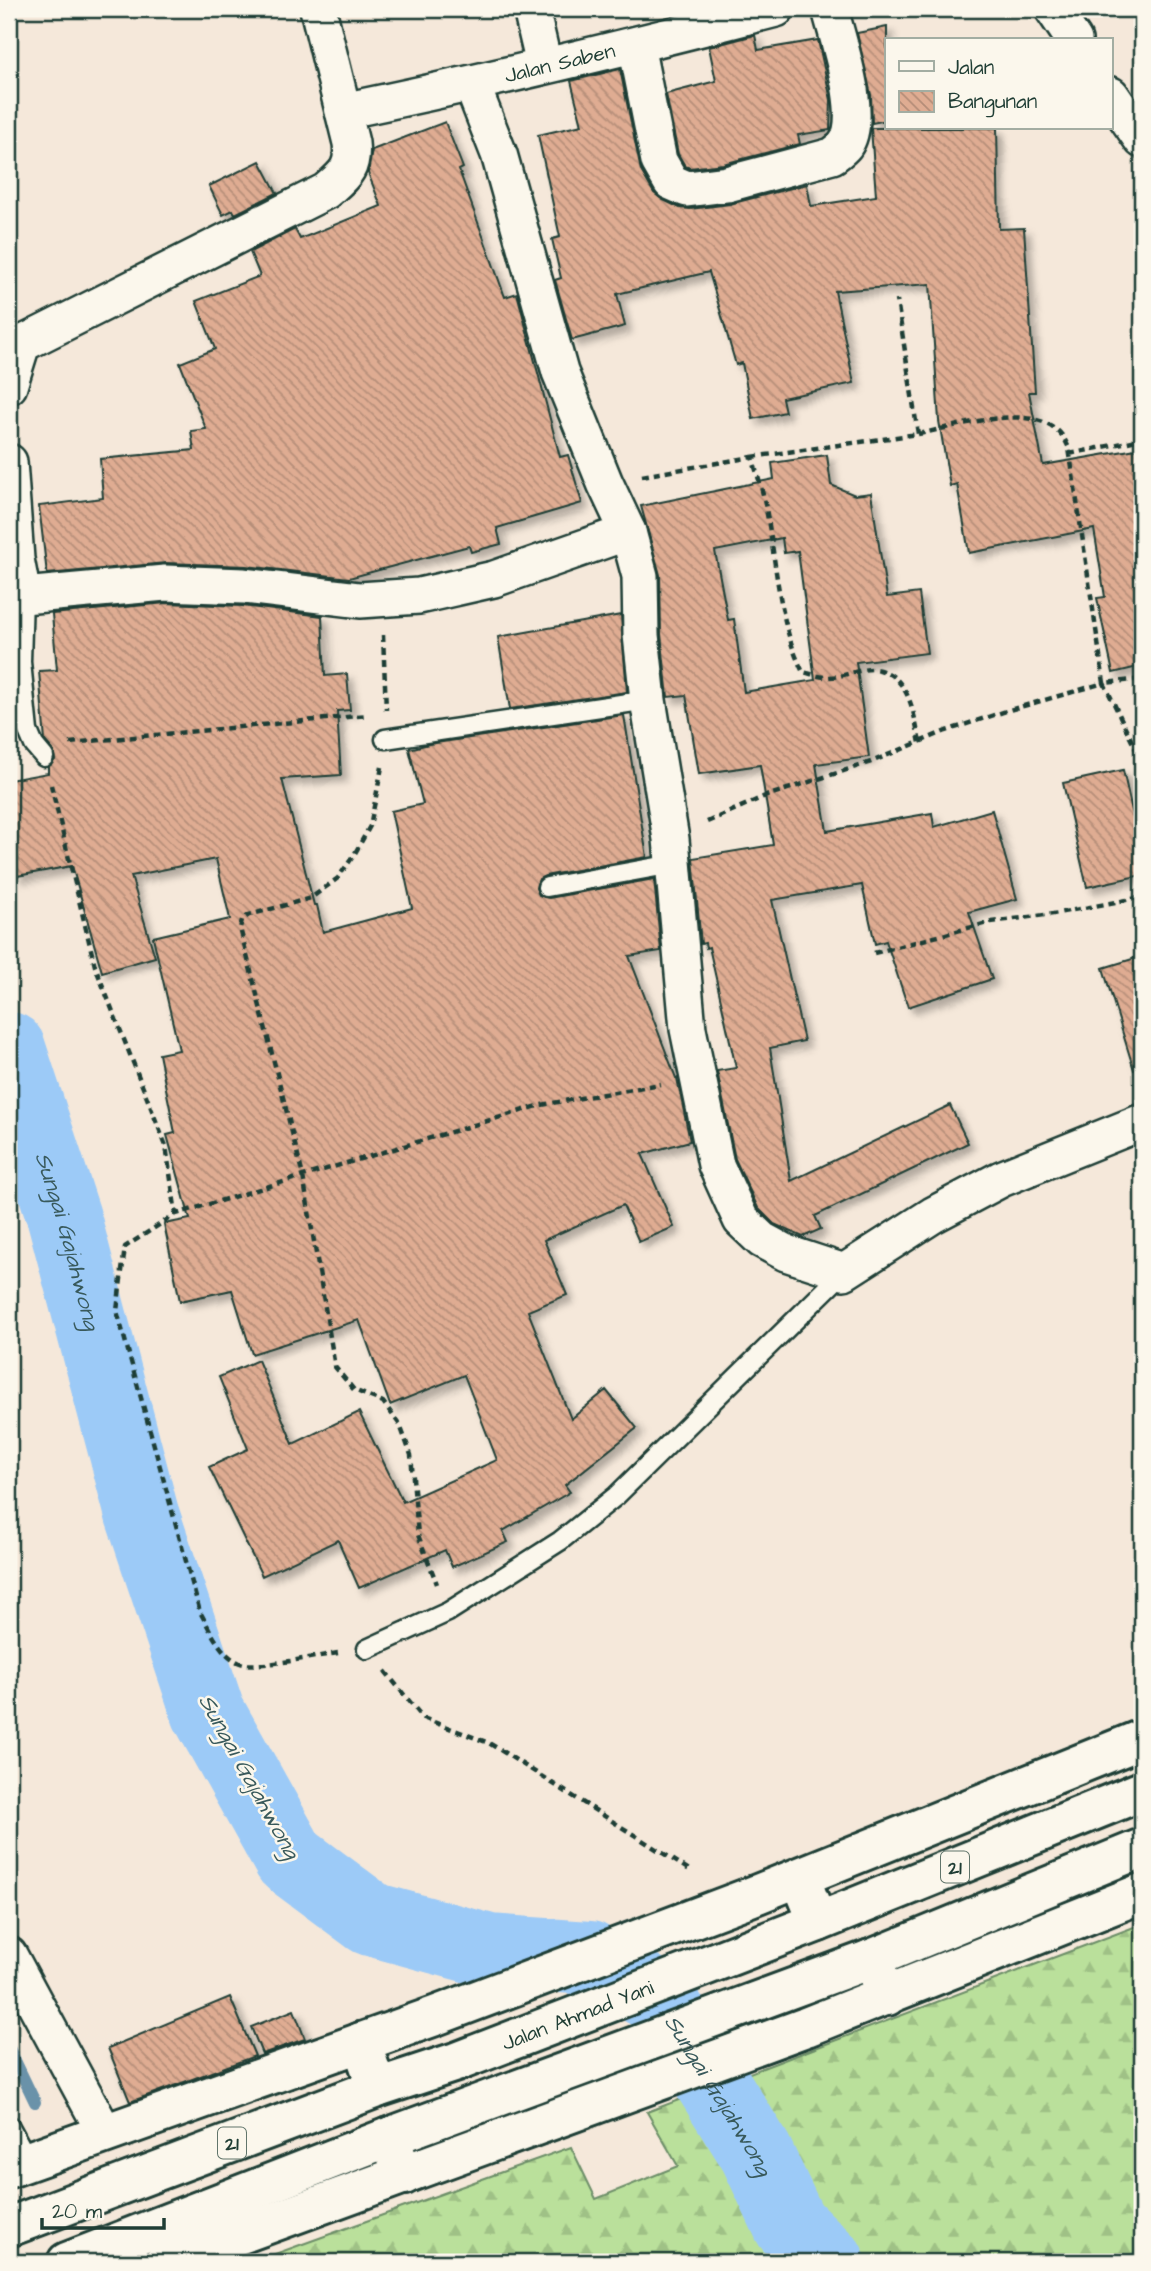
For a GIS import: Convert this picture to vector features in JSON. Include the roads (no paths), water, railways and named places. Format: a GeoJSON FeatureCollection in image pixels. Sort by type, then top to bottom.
{"type":"FeatureCollection","features":[{"type":"Feature","properties":{"kind":"main road"},"geometry":{"type":"LineString","coordinates":[[18,2164],[435,2016],[750,1897],[1142,1739]]}},
{"type":"Feature","properties":{"kind":"main road","name":"Jalan Ahmad Yani"},"geometry":{"type":"LineString","coordinates":[[9,2227],[377,2088],[456,2062],[818,1922],[1142,1791]]}},
{"type":"Feature","properties":{"kind":"main road"},"geometry":{"type":"LineString","coordinates":[[67,2262],[389,2137],[871,1959],[1142,1848]]}},
{"type":"Feature","properties":{"kind":"main road"},"geometry":{"type":"LineString","coordinates":[[800,1878],[818,1922]]}},
{"type":"Feature","properties":{"kind":"main road"},"geometry":{"type":"LineString","coordinates":[[164,2262],[806,2027],[1142,1893]]}},
{"type":"Feature","properties":{"kind":"main road"},"geometry":{"type":"LineString","coordinates":[[871,1959],[887,1996]]}},
{"type":"Feature","properties":{"kind":"main road"},"geometry":{"type":"LineString","coordinates":[[361,2042],[377,2088]]}},
{"type":"Feature","properties":{"kind":"main road"},"geometry":{"type":"LineString","coordinates":[[389,2137],[404,2175]]}},
{"type":"Feature","properties":{"kind":"street"},"geometry":{"type":"LineString","coordinates":[[9,386],[22,344],[326,191],[348,172],[352,154],[318,9]]}},
{"type":"Feature","properties":{"kind":"street"},"geometry":{"type":"LineString","coordinates":[[531,9],[544,65]]}},
{"type":"Feature","properties":{"kind":"street","name":"Jalan Saben"},"geometry":{"type":"LineString","coordinates":[[343,111],[472,85],[776,9]]}},
{"type":"Feature","properties":{"kind":"street"},"geometry":{"type":"LineString","coordinates":[[636,45],[660,161],[671,182],[687,189],[727,184],[832,156],[845,145],[852,126],[850,95],[830,9]]}},
{"type":"Feature","properties":{"kind":"street"},"geometry":{"type":"LineString","coordinates":[[1053,9],[1073,38]]}},
{"type":"Feature","properties":{"kind":"street"},"geometry":{"type":"LineString","coordinates":[[472,85],[499,154],[560,372],[628,532],[640,576],[641,635],[648,701],[672,852],[688,1028],[716,1165],[741,1220],[762,1240],[786,1253],[844,1272],[933,1215],[1001,1179],[1142,1122]]}},
{"type":"Feature","properties":{"kind":"street"},"geometry":{"type":"LineString","coordinates":[[1112,96],[1142,140]]}},
{"type":"Feature","properties":{"kind":"street"},"geometry":{"type":"LineString","coordinates":[[9,462],[16,559],[23,596],[166,583],[244,586],[360,600],[419,596],[494,579],[628,532]]}},
{"type":"Feature","properties":{"kind":"street"},"geometry":{"type":"LineString","coordinates":[[9,1955],[105,2133]]}},
{"type":"Feature","properties":{"kind":"lane"},"geometry":{"type":"LineString","coordinates":[[23,596],[21,662],[28,731],[34,745],[44,757]]}},
{"type":"Feature","properties":{"kind":"lane"},"geometry":{"type":"LineString","coordinates":[[385,739],[648,701]]}},
{"type":"Feature","properties":{"kind":"lane"},"geometry":{"type":"LineString","coordinates":[[547,887],[672,852]]}},
{"type":"Feature","properties":{"kind":"lane"},"geometry":{"type":"LineString","coordinates":[[367,1649],[448,1612],[560,1541],[616,1496],[844,1272]]}},
{"type":"Feature","properties":{"kind":"lane"},"geometry":{"type":"LineString","coordinates":[[9,2125],[18,2164]]}},
{"type":"Feature","properties":{"kind":"waterway","name":"Sungai Gajahwong"},"geometry":{"type":"LineString","coordinates":[[9,1049],[64,1218],[142,1514],[208,1712],[290,1859],[371,1919],[489,1951],[589,1958],[660,1999],[756,2153],[790,2225],[828,2262]]}},
{"type":"Feature","properties":{"kind":"waterway"},"geometry":{"type":"LineString","coordinates":[[9,2048],[35,2102]]}}]}
